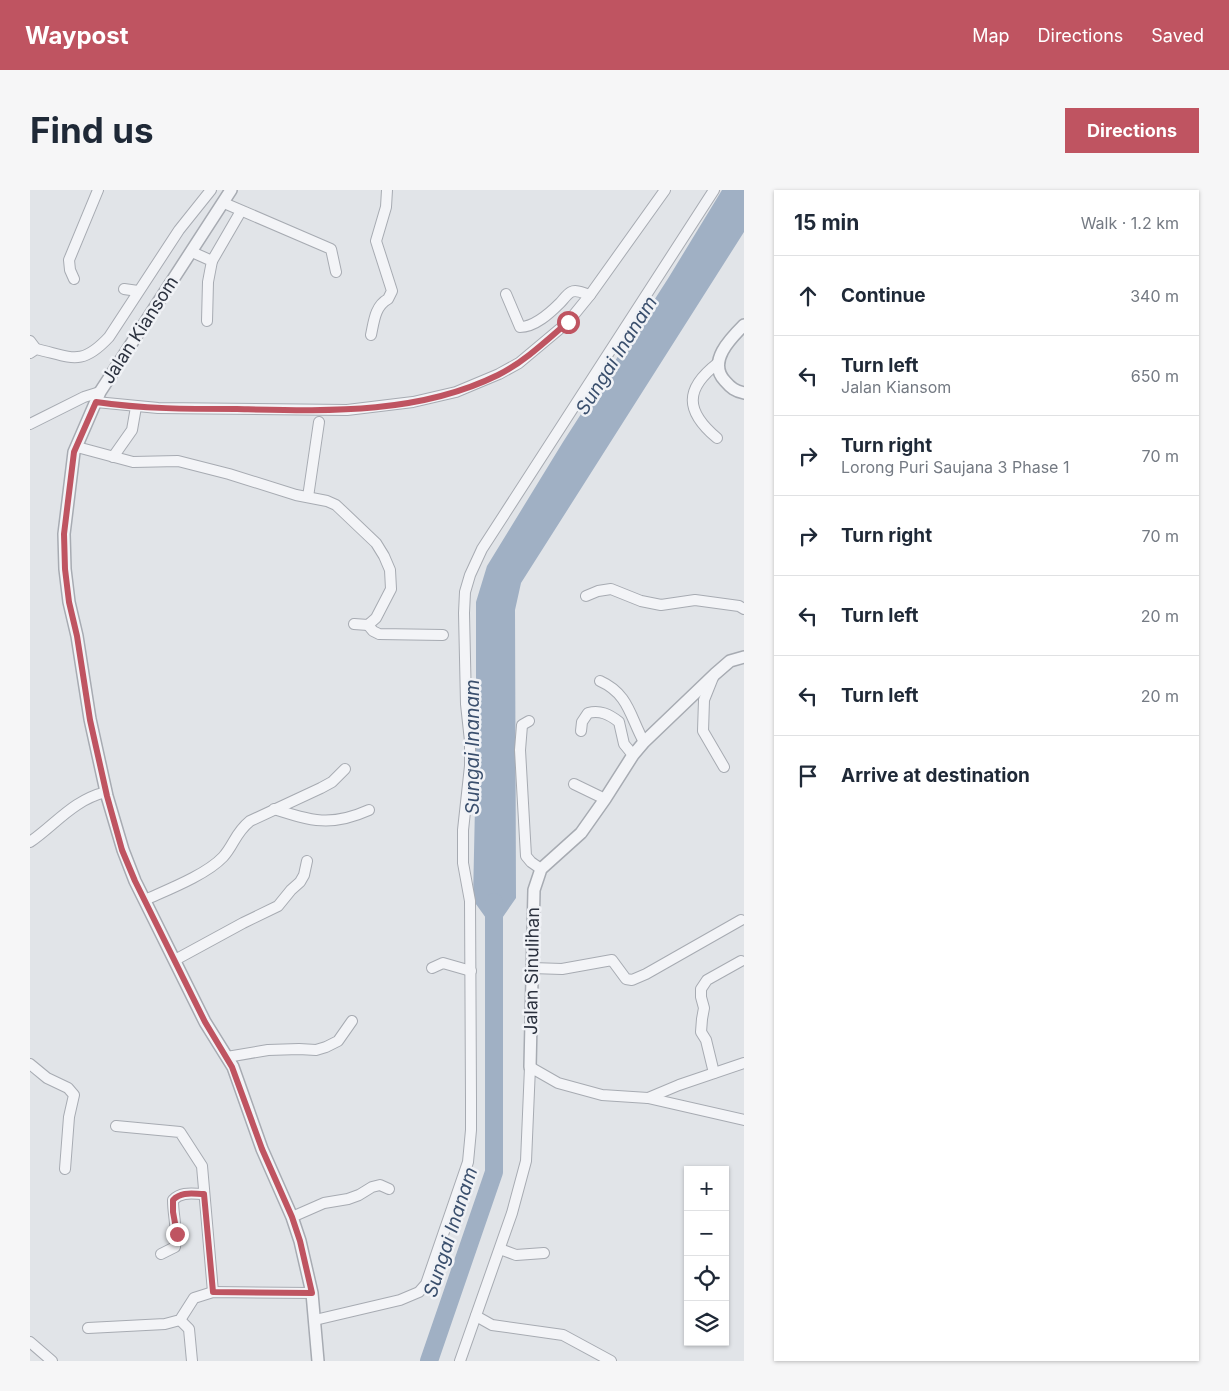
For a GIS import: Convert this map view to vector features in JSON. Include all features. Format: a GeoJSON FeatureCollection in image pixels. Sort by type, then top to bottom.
{"type":"FeatureCollection","features":[{"type":"Feature","properties":{"kind":"street"},"geometry":{"type":"LineString","coordinates":[[74,279],[68,260],[98,190]]}},
{"type":"Feature","properties":{"kind":"street"},"geometry":{"type":"LineString","coordinates":[[32,348],[75,358],[86,356],[95,351],[110,337],[179,230],[212,190]]}},
{"type":"Feature","properties":{"kind":"street","name":"Jalan Kiansom"},"geometry":{"type":"LineString","coordinates":[[232,190],[168,286],[98,397],[74,452],[64,534],[65,569],[90,720],[106,792],[122,850],[205,1022],[227,1057],[262,1149],[292,1217],[300,1241],[312,1293],[318,1361]]}},
{"type":"Feature","properties":{"kind":"street"},"geometry":{"type":"LineString","coordinates":[[371,334],[377,309],[382,302],[388,299],[392,291],[376,241],[386,208],[387,190]]}},
{"type":"Feature","properties":{"kind":"street"},"geometry":{"type":"LineString","coordinates":[[30,424],[84,397],[98,397],[136,407],[240,410],[347,410],[435,398],[474,385],[519,363],[568,322],[590,296],[665,190]]}},
{"type":"Feature","properties":{"kind":"street"},"geometry":{"type":"LineString","coordinates":[[315,1320],[400,1300],[420,1292],[426,1284],[468,1162],[471,1130],[470,901],[462,863],[463,830],[470,766],[470,741],[466,704],[464,613],[465,592],[470,575],[482,549],[714,190]]}},
{"type":"Feature","properties":{"kind":"street"},"geometry":{"type":"LineString","coordinates":[[224,203],[331,249],[336,272]]}},
{"type":"Feature","properties":{"kind":"street"},"geometry":{"type":"LineString","coordinates":[[207,321],[208,282],[212,261],[240,211]]}},
{"type":"Feature","properties":{"kind":"street"},"geometry":{"type":"LineString","coordinates":[[192,252],[212,261]]}},
{"type":"Feature","properties":{"kind":"street"},"geometry":{"type":"LineString","coordinates":[[124,289],[138,291]]}},
{"type":"Feature","properties":{"kind":"street"},"geometry":{"type":"LineString","coordinates":[[506,294],[520,327],[534,324],[557,306],[570,292],[576,291],[590,296]]}},
{"type":"Feature","properties":{"kind":"street"},"geometry":{"type":"LineString","coordinates":[[744,325],[721,353],[718,364],[721,377],[733,390],[744,394]]}},
{"type":"Feature","properties":{"kind":"street"},"geometry":{"type":"LineString","coordinates":[[717,438],[697,416],[693,407],[693,392],[700,379],[718,364]]}},
{"type":"Feature","properties":{"kind":"street"},"geometry":{"type":"LineString","coordinates":[[113,457],[132,430],[136,407]]}},
{"type":"Feature","properties":{"kind":"street"},"geometry":{"type":"LineString","coordinates":[[308,497],[319,422]]}},
{"type":"Feature","properties":{"kind":"street"},"geometry":{"type":"LineString","coordinates":[[77,447],[133,462],[178,461],[336,505],[376,543],[390,570],[391,589],[376,618],[368,624],[354,624]]}},
{"type":"Feature","properties":{"kind":"street"},"geometry":{"type":"LineString","coordinates":[[586,596],[598,591],[612,589],[641,601],[661,605],[695,600],[739,606],[744,609]]}},
{"type":"Feature","properties":{"kind":"street"},"geometry":{"type":"LineString","coordinates":[[368,624],[373,631],[379,634],[443,635]]}},
{"type":"Feature","properties":{"kind":"street"},"geometry":{"type":"LineString","coordinates":[[529,721],[522,725],[520,750],[526,856],[541,870],[581,833],[606,799],[632,755],[644,742],[730,661],[744,657]]}},
{"type":"Feature","properties":{"kind":"street"},"geometry":{"type":"LineString","coordinates":[[715,674],[704,700],[702,730],[724,767]]}},
{"type":"Feature","properties":{"kind":"street"},"geometry":{"type":"LineString","coordinates":[[600,681],[614,689],[627,702],[644,742]]}},
{"type":"Feature","properties":{"kind":"street"},"geometry":{"type":"LineString","coordinates":[[581,731],[582,722],[588,713],[599,711],[614,718],[619,722],[624,744],[632,755]]}},
{"type":"Feature","properties":{"kind":"street"},"geometry":{"type":"LineString","coordinates":[[145,900],[208,868],[222,858],[241,828],[250,821],[326,785],[345,770]]}},
{"type":"Feature","properties":{"kind":"street"},"geometry":{"type":"LineString","coordinates":[[574,784],[606,799]]}},
{"type":"Feature","properties":{"kind":"street"},"geometry":{"type":"LineString","coordinates":[[30,842],[77,803],[91,796],[106,792]]}},
{"type":"Feature","properties":{"kind":"street"},"geometry":{"type":"LineString","coordinates":[[274,809],[304,818],[327,821],[342,820],[368,810]]}},
{"type":"Feature","properties":{"kind":"street"},"geometry":{"type":"LineString","coordinates":[[175,960],[278,906],[300,882],[304,875],[307,861]]}},
{"type":"Feature","properties":{"kind":"street","name":"Jalan Sinulihan"},"geometry":{"type":"LineString","coordinates":[[460,1361],[512,1213],[526,1161],[534,890],[541,870]]}},
{"type":"Feature","properties":{"kind":"street"},"geometry":{"type":"LineString","coordinates":[[532,968],[562,969],[612,960],[626,979],[632,980],[741,920]]}},
{"type":"Feature","properties":{"kind":"street"},"geometry":{"type":"LineString","coordinates":[[714,1073],[706,1040],[701,1032],[704,1008],[701,989],[707,980],[741,961]]}},
{"type":"Feature","properties":{"kind":"street"},"geometry":{"type":"LineString","coordinates":[[432,968],[443,963],[454,964],[471,970]]}},
{"type":"Feature","properties":{"kind":"street"},"geometry":{"type":"LineString","coordinates":[[227,1057],[268,1050],[299,1048],[316,1050],[326,1048],[338,1041],[352,1021]]}},
{"type":"Feature","properties":{"kind":"street"},"geometry":{"type":"LineString","coordinates":[[648,1098],[744,1063]]}},
{"type":"Feature","properties":{"kind":"street"},"geometry":{"type":"LineString","coordinates":[[30,1064],[47,1078],[68,1088],[74,1095],[69,1117],[65,1169]]}},
{"type":"Feature","properties":{"kind":"street"},"geometry":{"type":"LineString","coordinates":[[530,1067],[558,1083],[602,1095],[648,1098],[744,1120]]}},
{"type":"Feature","properties":{"kind":"street"},"geometry":{"type":"LineString","coordinates":[[116,1126],[180,1132],[202,1166],[213,1292]]}},
{"type":"Feature","properties":{"kind":"street"},"geometry":{"type":"LineString","coordinates":[[292,1217],[324,1203],[359,1195],[372,1187],[380,1185],[389,1189]]}},
{"type":"Feature","properties":{"kind":"street"},"geometry":{"type":"LineString","coordinates":[[161,1254],[175,1247],[177,1234],[173,1200],[183,1194],[204,1194]]}},
{"type":"Feature","properties":{"kind":"street"},"geometry":{"type":"LineString","coordinates":[[500,1249],[516,1255],[544,1253]]}},
{"type":"Feature","properties":{"kind":"street"},"geometry":{"type":"LineString","coordinates":[[88,1328],[165,1324],[180,1320],[194,1298],[213,1292],[312,1293]]}},
{"type":"Feature","properties":{"kind":"street"},"geometry":{"type":"LineString","coordinates":[[476,1316],[492,1325],[563,1335],[611,1361]]}},
{"type":"Feature","properties":{"kind":"street"},"geometry":{"type":"LineString","coordinates":[[180,1320],[189,1329],[192,1361]]}},
{"type":"Feature","properties":{"kind":"street"},"geometry":{"type":"LineString","coordinates":[[30,1342],[52,1361]]}},
{"type":"Feature","properties":{"kind":"water"},"geometry":{"type":"Polygon","coordinates":[[[722,190],[744,190],[744,232],[521,583],[515,610],[516,898],[498,924],[491,925],[473,900],[476,759],[476,602],[487,566],[722,190]]]}},
{"type":"Feature","properties":{"kind":"waterway","name":"Sungai Inanam"},"geometry":{"type":"LineString","coordinates":[[429,1361],[494,1172],[494,902]]}},
{"type":"Feature","properties":{"kind":"route"},"geometry":{"type":"LineString","coordinates":[[177,1234],[173,1200],[183,1194],[204,1194],[213,1292],[312,1293],[300,1241],[292,1217],[262,1149],[232,1067],[205,1022],[135,881],[122,850],[107,796],[90,720],[82,662],[69,602],[65,569],[64,534],[74,452],[96,402],[158,408],[347,410],[413,402],[456,392],[498,374],[519,363],[568,322]]}}]}
